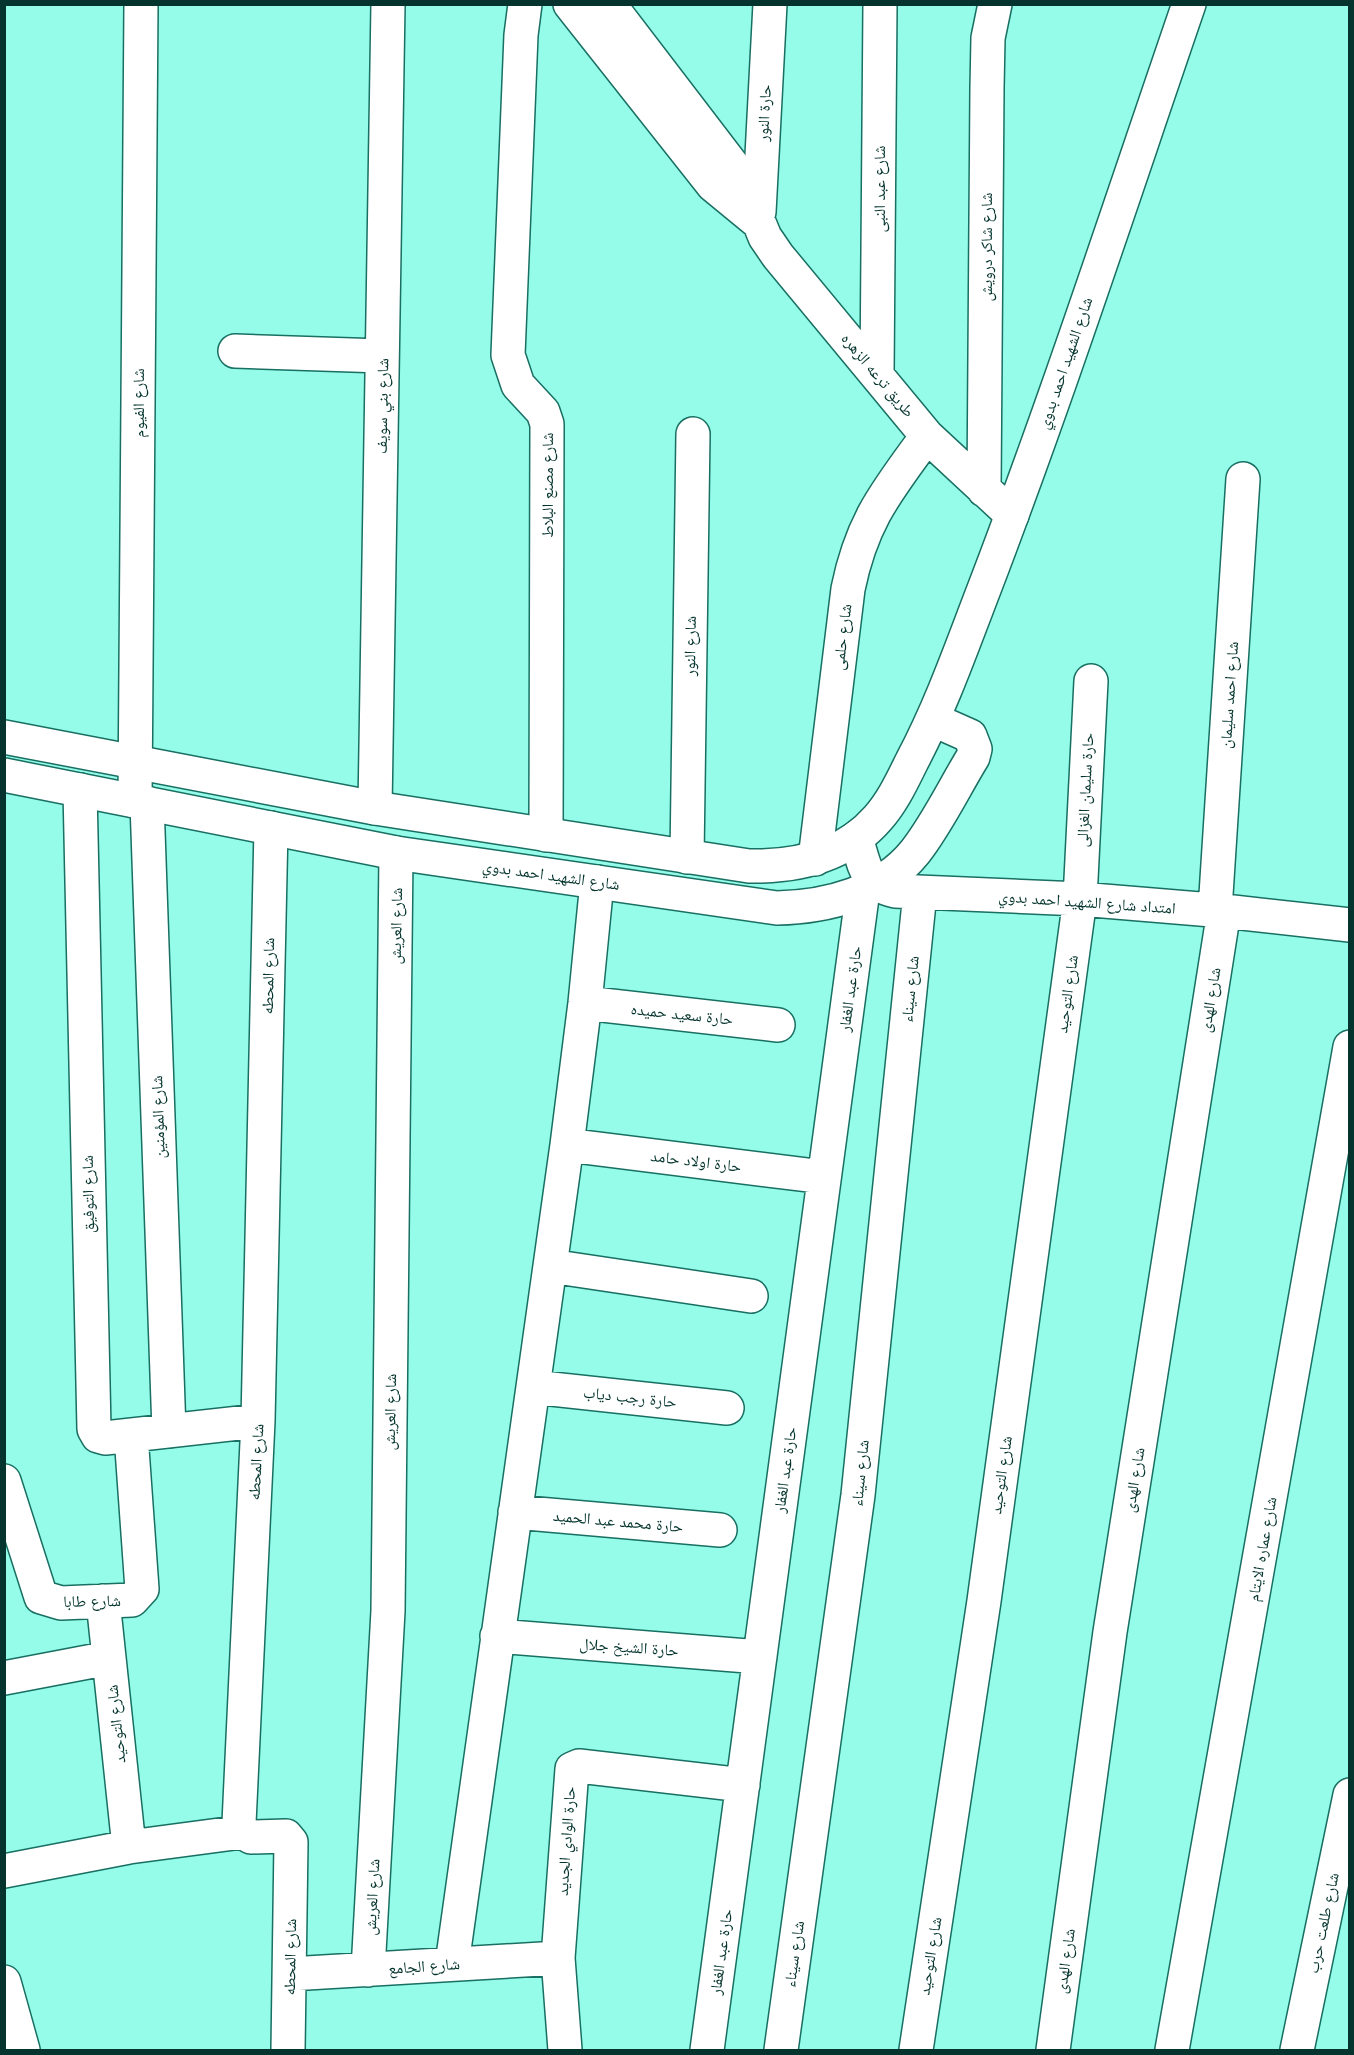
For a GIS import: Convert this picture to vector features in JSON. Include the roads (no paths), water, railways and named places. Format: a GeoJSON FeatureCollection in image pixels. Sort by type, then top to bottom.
{"type":"FeatureCollection","features":[{"type":"Feature","properties":{"kind":"street","name":"شارع الفيوم"},"geometry":{"type":"LineString","coordinates":[[141,4],[136,763],[141,802]]}},
{"type":"Feature","properties":{"kind":"street","name":"شارع بني سويف"},"geometry":{"type":"LineString","coordinates":[[375,808],[388,4]]}},
{"type":"Feature","properties":{"kind":"street","name":"شارع مصنع البلاط"},"geometry":{"type":"LineString","coordinates":[[525,4],[520,35],[508,354],[512,375],[518,385],[543,412],[547,424],[546,835]]}},
{"type":"Feature","properties":{"kind":"street","name":"طريق ترعه الزهره"},"geometry":{"type":"LineString","coordinates":[[570,4],[713,185],[758,222]]}},
{"type":"Feature","properties":{"kind":"street","name":"طريق ترعه الزهره"},"geometry":{"type":"LineString","coordinates":[[609,4],[739,174],[758,222],[778,256],[927,436],[1012,515]]}},
{"type":"Feature","properties":{"kind":"street"},"geometry":{"type":"LineString","coordinates":[[636,40],[637,4]]}},
{"type":"Feature","properties":{"kind":"street","name":"حارة النور"},"geometry":{"type":"LineString","coordinates":[[758,222],[770,4]]}},
{"type":"Feature","properties":{"kind":"street","name":"شارع عبد النبى"},"geometry":{"type":"LineString","coordinates":[[878,374],[880,4]]}},
{"type":"Feature","properties":{"kind":"street","name":"شارع شاكر درويش"},"geometry":{"type":"LineString","coordinates":[[984,490],[988,38],[995,4]]}},
{"type":"Feature","properties":{"kind":"street","name":"شارع الشهيد احمد بدوي"},"geometry":{"type":"LineString","coordinates":[[4,737],[375,808],[749,866],[783,867],[815,859],[856,838],[877,819],[894,797],[934,720],[1012,515],[1189,4]]}},
{"type":"Feature","properties":{"kind":"street"},"geometry":{"type":"LineString","coordinates":[[235,351],[382,356]]}},
{"type":"Feature","properties":{"kind":"street","name":"شارع النور"},"geometry":{"type":"LineString","coordinates":[[687,857],[693,435]]}},
{"type":"Feature","properties":{"kind":"street","name":"شارع حلمى"},"geometry":{"type":"LineString","coordinates":[[815,859],[848,589],[854,560],[875,507],[927,436]]}},
{"type":"Feature","properties":{"kind":"street","name":"شارع احمد سليمان"},"geometry":{"type":"LineString","coordinates":[[1220,910],[1243,479]]}},
{"type":"Feature","properties":{"kind":"street","name":"حارة سليمان الغزالى"},"geometry":{"type":"LineString","coordinates":[[1080,899],[1091,681]]}},
{"type":"Feature","properties":{"kind":"street","name":"شارع الشهيد احمد بدوي"},"geometry":{"type":"LineString","coordinates":[[4,775],[396,853],[777,908],[821,904],[869,887],[914,853],[973,757],[975,749],[970,736],[934,720]]}},
{"type":"Feature","properties":{"kind":"street","name":"شارع التوفيق"},"geometry":{"type":"LineString","coordinates":[[80,790],[92,1421],[98,1436],[105,1438],[258,1421]]}},
{"type":"Feature","properties":{"kind":"street","name":"شارع المؤمنين"},"geometry":{"type":"LineString","coordinates":[[141,802],[169,1431]]}},
{"type":"Feature","properties":{"kind":"street","name":"شارع المحطه"},"geometry":{"type":"LineString","coordinates":[[271,828],[258,1421],[239,1823],[242,1832],[251,1837],[286,1836],[290,1839],[288,2050]]}},
{"type":"Feature","properties":{"kind":"street"},"geometry":{"type":"LineString","coordinates":[[856,838],[869,876],[869,887]]}},
{"type":"Feature","properties":{"kind":"street","name":"شارع العريش"},"geometry":{"type":"LineString","coordinates":[[368,1970],[388,1611],[396,853]]}},
{"type":"Feature","properties":{"kind":"street"},"geometry":{"type":"LineString","coordinates":[[452,1964],[567,1145],[597,882]]}},
{"type":"Feature","properties":{"kind":"street","name":"امتداد شارع الشهيد احمد بدوي"},"geometry":{"type":"LineString","coordinates":[[869,887],[920,893],[1080,899],[1220,910],[1350,925]]}},
{"type":"Feature","properties":{"kind":"street","name":"حارة عبد الغفار"},"geometry":{"type":"LineString","coordinates":[[707,2050],[824,1177],[869,887]]}},
{"type":"Feature","properties":{"kind":"street","name":"شارع سيناء"},"geometry":{"type":"LineString","coordinates":[[781,2050],[858,1495],[920,893]]}},
{"type":"Feature","properties":{"kind":"street","name":"شارع التوحيد"},"geometry":{"type":"LineString","coordinates":[[916,2050],[984,1601],[1080,899]]}},
{"type":"Feature","properties":{"kind":"street","name":"شارع الهدى"},"geometry":{"type":"LineString","coordinates":[[1053,2050],[1110,1632],[1220,910]]}},
{"type":"Feature","properties":{"kind":"street","name":"حارة سعيد حميده"},"geometry":{"type":"LineString","coordinates":[[585,1003],[778,1025]]}},
{"type":"Feature","properties":{"kind":"street","name":"شارع عماره الايتام"},"geometry":{"type":"LineString","coordinates":[[1172,2050],[1350,1047]]}},
{"type":"Feature","properties":{"kind":"street","name":"حارة اولاد حامد"},"geometry":{"type":"LineString","coordinates":[[567,1145],[824,1177]]}},
{"type":"Feature","properties":{"kind":"street"},"geometry":{"type":"LineString","coordinates":[[550,1266],[751,1296]]}},
{"type":"Feature","properties":{"kind":"street","name":"حارة رجب دياب"},"geometry":{"type":"LineString","coordinates":[[533,1387],[727,1408]]}},
{"type":"Feature","properties":{"kind":"street","name":"شارع طابا"},"geometry":{"type":"LineString","coordinates":[[4,1481],[41,1597],[61,1603],[132,1600],[142,1589],[131,1435]]}},
{"type":"Feature","properties":{"kind":"street","name":"حارة محمد عبد الحميد"},"geometry":{"type":"LineString","coordinates":[[515,1512],[720,1530]]}},
{"type":"Feature","properties":{"kind":"street","name":"شارع التوحيد"},"geometry":{"type":"LineString","coordinates":[[103,1601],[129,1847]]}},
{"type":"Feature","properties":{"kind":"street","name":"حارة الشيخ جلال"},"geometry":{"type":"LineString","coordinates":[[497,1636],[760,1657]]}},
{"type":"Feature","properties":{"kind":"street"},"geometry":{"type":"LineString","coordinates":[[4,1678],[109,1658]]}},
{"type":"Feature","properties":{"kind":"street","name":"حارة الوادي الجديد"},"geometry":{"type":"LineString","coordinates":[[565,2050],[558,1958],[572,1769],[579,1766],[743,1785]]}},
{"type":"Feature","properties":{"kind":"street","name":"شارع طلعت حرب"},"geometry":{"type":"LineString","coordinates":[[1297,2050],[1350,1795]]}},
{"type":"Feature","properties":{"kind":"street"},"geometry":{"type":"LineString","coordinates":[[4,1871],[129,1847],[242,1832]]}},
{"type":"Feature","properties":{"kind":"street","name":"شارع الجامع"},"geometry":{"type":"LineString","coordinates":[[290,1974],[558,1958]]}},
{"type":"Feature","properties":{"kind":"street"},"geometry":{"type":"LineString","coordinates":[[4,1982],[22,2050]]}}]}
